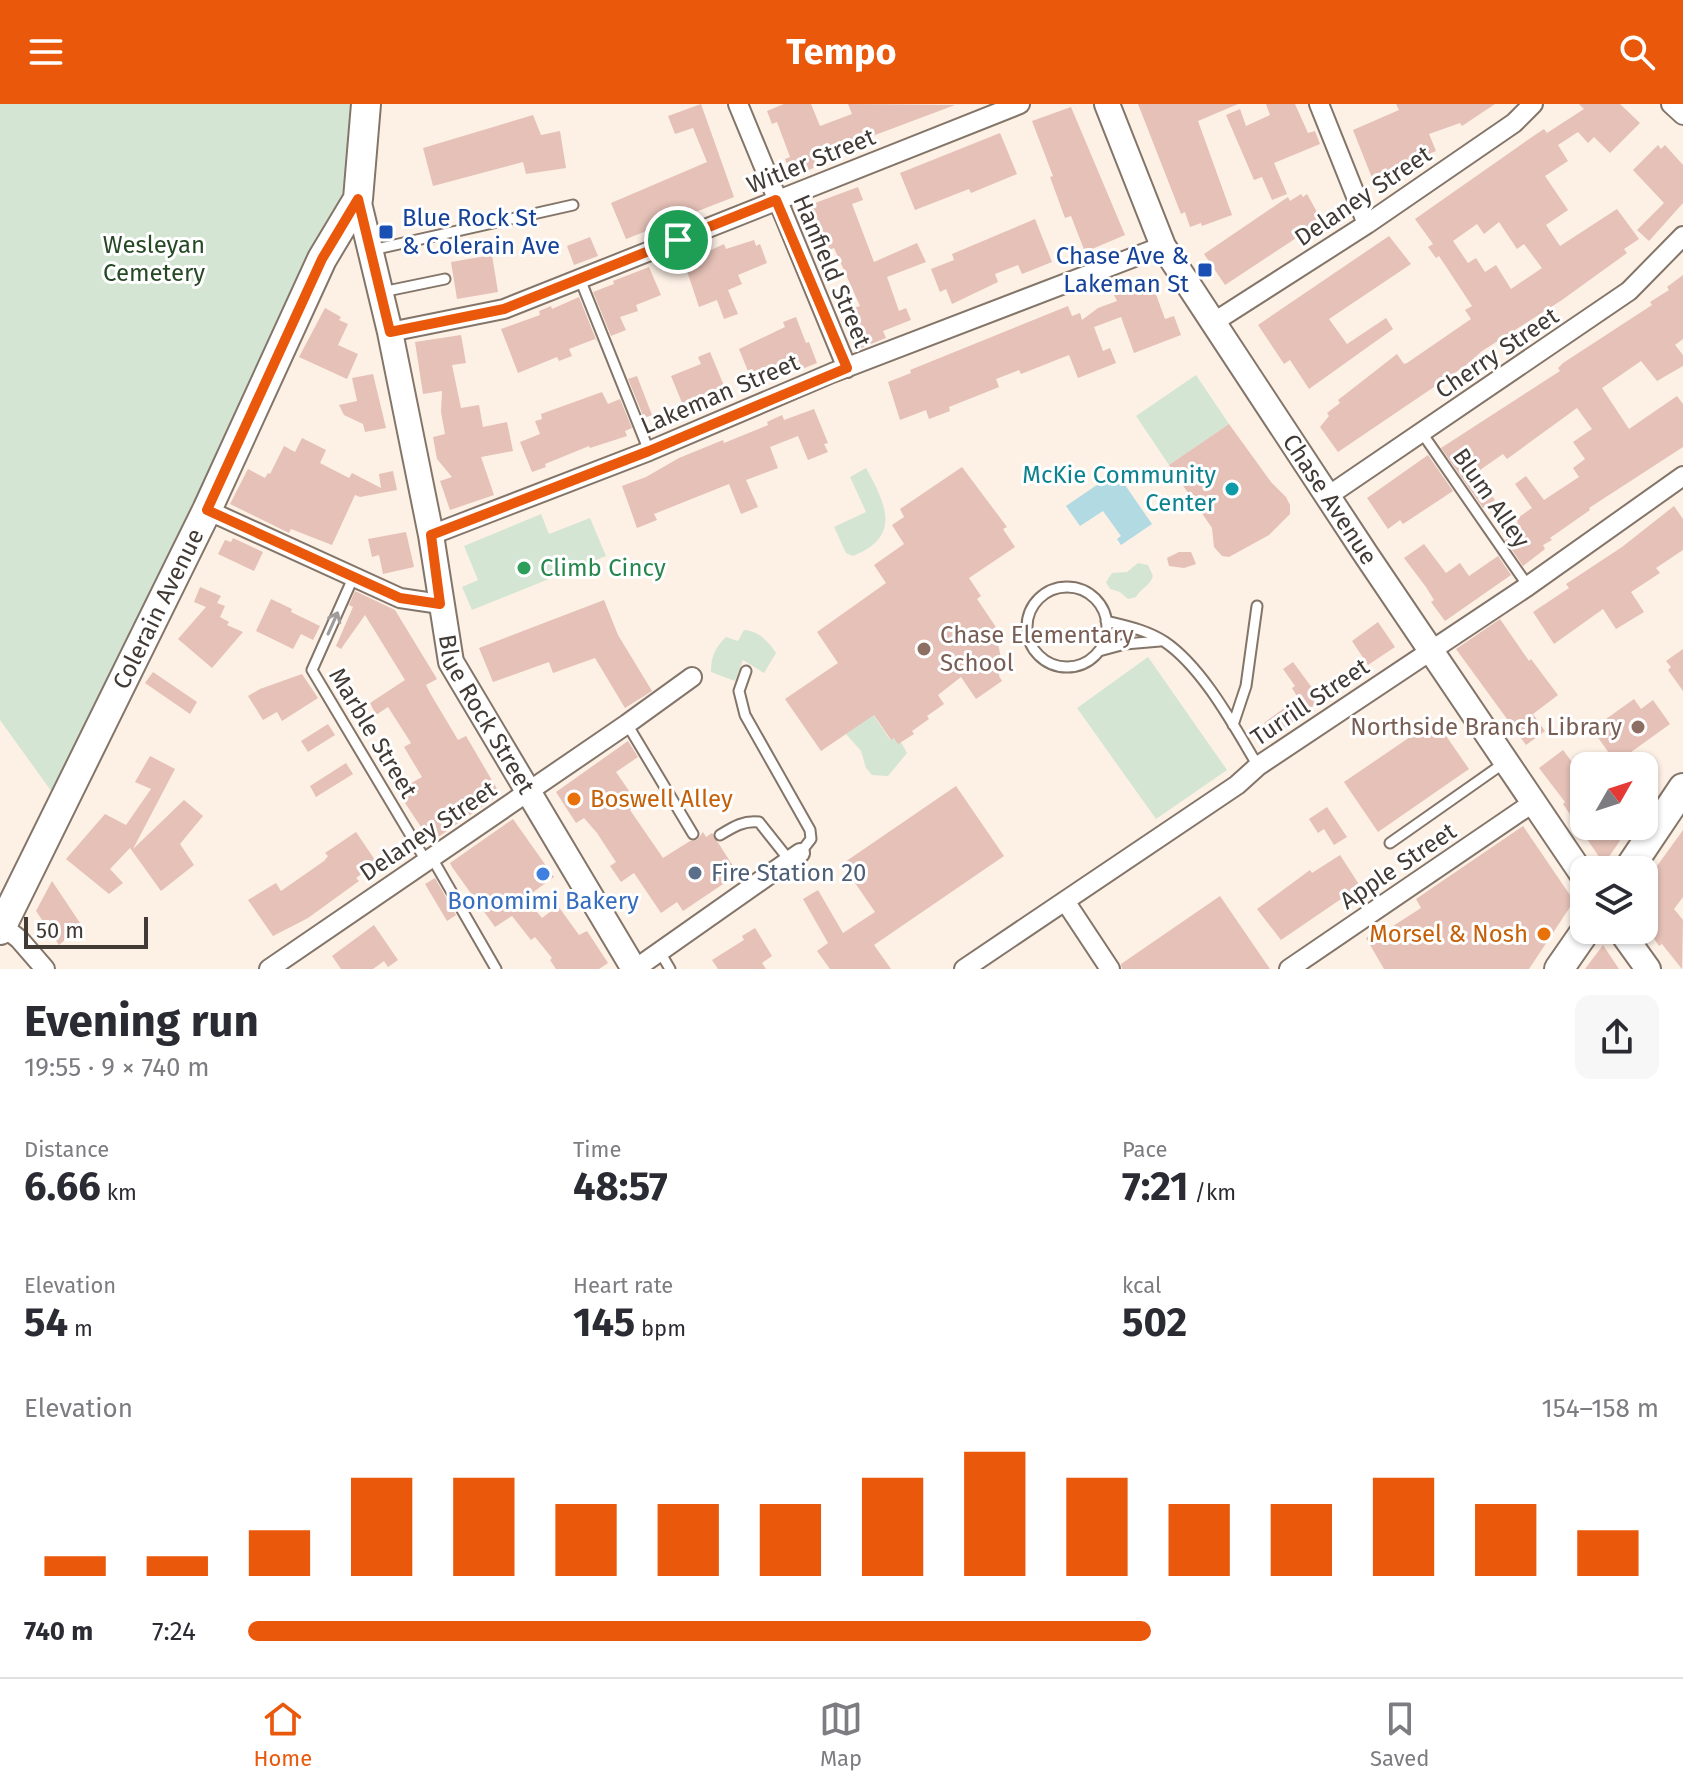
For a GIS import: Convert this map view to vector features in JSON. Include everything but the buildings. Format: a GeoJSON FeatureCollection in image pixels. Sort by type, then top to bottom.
{"type":"FeatureCollection","features":[{"type":"Feature","properties":{"kind":"main road","name":"Colerain Avenue"},"geometry":{"type":"LineString","coordinates":[[1,926],[207,510],[322,259],[358,199],[366,104]]}},
{"type":"Feature","properties":{"kind":"main road"},"geometry":{"type":"LineString","coordinates":[[1640,856],[1673,818],[1683,788]]}},
{"type":"Feature","properties":{"kind":"main road"},"geometry":{"type":"LineString","coordinates":[[1559,969],[1576,944]]}},
{"type":"Feature","properties":{"kind":"street","name":"Hanfield Street"},"geometry":{"type":"LineString","coordinates":[[738,104],[847,368]]}},
{"type":"Feature","properties":{"kind":"street","name":"Witler Street"},"geometry":{"type":"LineString","coordinates":[[390,332],[504,309],[1020,104]]}},
{"type":"Feature","properties":{"kind":"street","name":"Chase Avenue"},"geometry":{"type":"LineString","coordinates":[[1107,104],[1163,246],[1570,856]]}},
{"type":"Feature","properties":{"kind":"street"},"geometry":{"type":"LineString","coordinates":[[1319,104],[1367,224]]}},
{"type":"Feature","properties":{"kind":"street","name":"Delaney Street"},"geometry":{"type":"LineString","coordinates":[[1214,322],[1367,224],[1514,123],[1533,104]]}},
{"type":"Feature","properties":{"kind":"street"},"geometry":{"type":"LineString","coordinates":[[1671,104],[1683,115]]}},
{"type":"Feature","properties":{"kind":"street","name":"Blue Rock Street"},"geometry":{"type":"LineString","coordinates":[[358,199],[390,332],[431,535],[451,662],[634,969]]}},
{"type":"Feature","properties":{"kind":"street","name":"Cherry Street"},"geometry":{"type":"LineString","coordinates":[[1328,496],[1629,291],[1683,236]]}},
{"type":"Feature","properties":{"kind":"street","name":"Lakeman Street"},"geometry":{"type":"LineString","coordinates":[[431,535],[649,451],[847,368],[1163,246]]}},
{"type":"Feature","properties":{"kind":"street","name":"Turrill Street"},"geometry":{"type":"LineString","coordinates":[[964,969],[1237,785],[1258,766],[1528,586],[1683,476]]}},
{"type":"Feature","properties":{"kind":"street"},"geometry":{"type":"LineString","coordinates":[[207,510],[400,598],[440,604]]}},
{"type":"Feature","properties":{"kind":"street","name":"Delaney Street"},"geometry":{"type":"LineString","coordinates":[[269,969],[692,677]]}},
{"type":"Feature","properties":{"kind":"street","name":"Apple Street"},"geometry":{"type":"LineString","coordinates":[[1289,969],[1534,802]]}},
{"type":"Feature","properties":{"kind":"street"},"geometry":{"type":"LineString","coordinates":[[634,969],[795,857]]}},
{"type":"Feature","properties":{"kind":"street"},"geometry":{"type":"LineString","coordinates":[[1065,901],[1110,969]]}},
{"type":"Feature","properties":{"kind":"street"},"geometry":{"type":"LineString","coordinates":[[1,926],[45,969]]}},
{"type":"Feature","properties":{"kind":"street"},"geometry":{"type":"LineString","coordinates":[[1630,944],[1648,969]]}},
{"type":"Feature","properties":{"kind":"lane"},"geometry":{"type":"LineString","coordinates":[[372,250],[573,205]]}},
{"type":"Feature","properties":{"kind":"lane"},"geometry":{"type":"LineString","coordinates":[[381,292],[445,279]]}},
{"type":"Feature","properties":{"kind":"lane"},"geometry":{"type":"LineString","coordinates":[[580,279],[649,451]]}},
{"type":"Feature","properties":{"kind":"lane","name":"Blum Alley"},"geometry":{"type":"LineString","coordinates":[[1422,433],[1528,586]]}},
{"type":"Feature","properties":{"kind":"lane","name":"Marble Street"},"geometry":{"type":"LineString","coordinates":[[353,578],[312,670],[429,859]]}},
{"type":"Feature","properties":{"kind":"lane"},"geometry":{"type":"LineString","coordinates":[[1064,587],[1090,595],[1100,605],[1106,621],[1105,639],[1099,651],[1089,661],[1076,666],[1062,667],[1046,661],[1035,652],[1029,640],[1028,617],[1034,604],[1044,595],[1064,587]]}},
{"type":"Feature","properties":{"kind":"lane"},"geometry":{"type":"LineString","coordinates":[[1233,725],[1246,686],[1257,606]]}},
{"type":"Feature","properties":{"kind":"lane"},"geometry":{"type":"LineString","coordinates":[[1106,621],[1143,630],[1184,657],[1258,766]]}},
{"type":"Feature","properties":{"kind":"lane"},"geometry":{"type":"LineString","coordinates":[[1099,651],[1145,640],[1163,641]]}},
{"type":"Feature","properties":{"kind":"lane"},"geometry":{"type":"LineString","coordinates":[[720,835],[735,825],[759,822],[795,857],[811,839],[810,830],[745,715],[739,691],[746,671]]}},
{"type":"Feature","properties":{"kind":"lane"},"geometry":{"type":"LineString","coordinates":[[627,724],[693,834]]}},
{"type":"Feature","properties":{"kind":"lane"},"geometry":{"type":"LineString","coordinates":[[1390,843],[1507,761]]}},
{"type":"Feature","properties":{"kind":"lane"},"geometry":{"type":"LineString","coordinates":[[429,859],[496,969]]}},
{"type":"Feature","properties":{"kind":"lane"},"geometry":{"type":"LineString","coordinates":[[660,952],[670,969]]}},
{"type":"Feature","properties":{"kind":"green space","name":"Wesleyan Cemetery"},"geometry":{"type":"Polygon","coordinates":[[[0,104],[366,104],[358,199],[62,806],[0,720],[0,104]]]}},
{"type":"Feature","properties":{"kind":"green space"},"geometry":{"type":"Polygon","coordinates":[[[1196,375],[1229,424],[1169,465],[1136,416],[1196,375]]]}},
{"type":"Feature","properties":{"kind":"green space"},"geometry":{"type":"Polygon","coordinates":[[[866,468],[884,507],[884,529],[879,539],[853,556],[846,553],[834,527],[866,512],[850,477],[866,468]]]}},
{"type":"Feature","properties":{"kind":"green space","name":"Climb Cincy"},"geometry":{"type":"Polygon","coordinates":[[[541,514],[549,534],[590,518],[606,556],[472,610],[462,587],[478,580],[464,546],[541,514]]]}},
{"type":"Feature","properties":{"kind":"green space"},"geometry":{"type":"Polygon","coordinates":[[[1138,563],[1148,565],[1153,576],[1136,597],[1128,599],[1110,589],[1106,582],[1112,573],[1127,572],[1138,563]]]}},
{"type":"Feature","properties":{"kind":"green space"},"geometry":{"type":"Polygon","coordinates":[[[744,630],[763,637],[776,653],[764,673],[743,660],[735,681],[711,672],[719,645],[726,637],[738,641],[744,630]]]}},
{"type":"Feature","properties":{"kind":"green space"},"geometry":{"type":"Polygon","coordinates":[[[1148,657],[1227,770],[1156,819],[1077,708],[1148,657]]]}},
{"type":"Feature","properties":{"kind":"green space"},"geometry":{"type":"Polygon","coordinates":[[[863,699],[890,740],[894,738],[901,742],[907,753],[888,776],[872,775],[866,768],[861,751],[846,734],[862,723],[863,699]]]}},
{"type":"Feature","properties":{"kind":"water"},"geometry":{"type":"Polygon","coordinates":[[[1116,472],[1152,524],[1121,545],[1117,539],[1121,536],[1103,511],[1080,526],[1066,506],[1116,472]]]}},
{"type":"Feature","properties":{"kind":"place","name":"Blue Rock St & Colerain Ave"},"geometry":{"type":"Point","coordinates":[386,232]}},
{"type":"Feature","properties":{"kind":"place","name":"Chase Ave & Lakeman St"},"geometry":{"type":"Point","coordinates":[1205,270]}},
{"type":"Feature","properties":{"kind":"place","name":"McKie Community Center"},"geometry":{"type":"Point","coordinates":[1232,489]}},
{"type":"Feature","properties":{"kind":"place","name":"Climb Cincy"},"geometry":{"type":"Point","coordinates":[524,568]}},
{"type":"Feature","properties":{"kind":"place","name":"Chase Elementary School"},"geometry":{"type":"Point","coordinates":[924,649]}},
{"type":"Feature","properties":{"kind":"place","name":"Northside Branch Library"},"geometry":{"type":"Point","coordinates":[1638,727]}},
{"type":"Feature","properties":{"kind":"place","name":"Boswell Alley"},"geometry":{"type":"Point","coordinates":[574,799]}},
{"type":"Feature","properties":{"kind":"place","name":"Fire Station 20"},"geometry":{"type":"Point","coordinates":[695,873]}},
{"type":"Feature","properties":{"kind":"place","name":"Bonomimi Bakery"},"geometry":{"type":"Point","coordinates":[543,874]}},
{"type":"Feature","properties":{"kind":"place","name":"Morsel & Nosh"},"geometry":{"type":"Point","coordinates":[1544,934]}},
{"type":"Feature","properties":{"kind":"route"},"geometry":{"type":"LineString","coordinates":[[358,199],[390,332],[504,309],[678,240],[776,200],[847,368],[649,451],[431,535],[440,604],[400,598],[207,510],[322,259],[358,199]]}}]}
